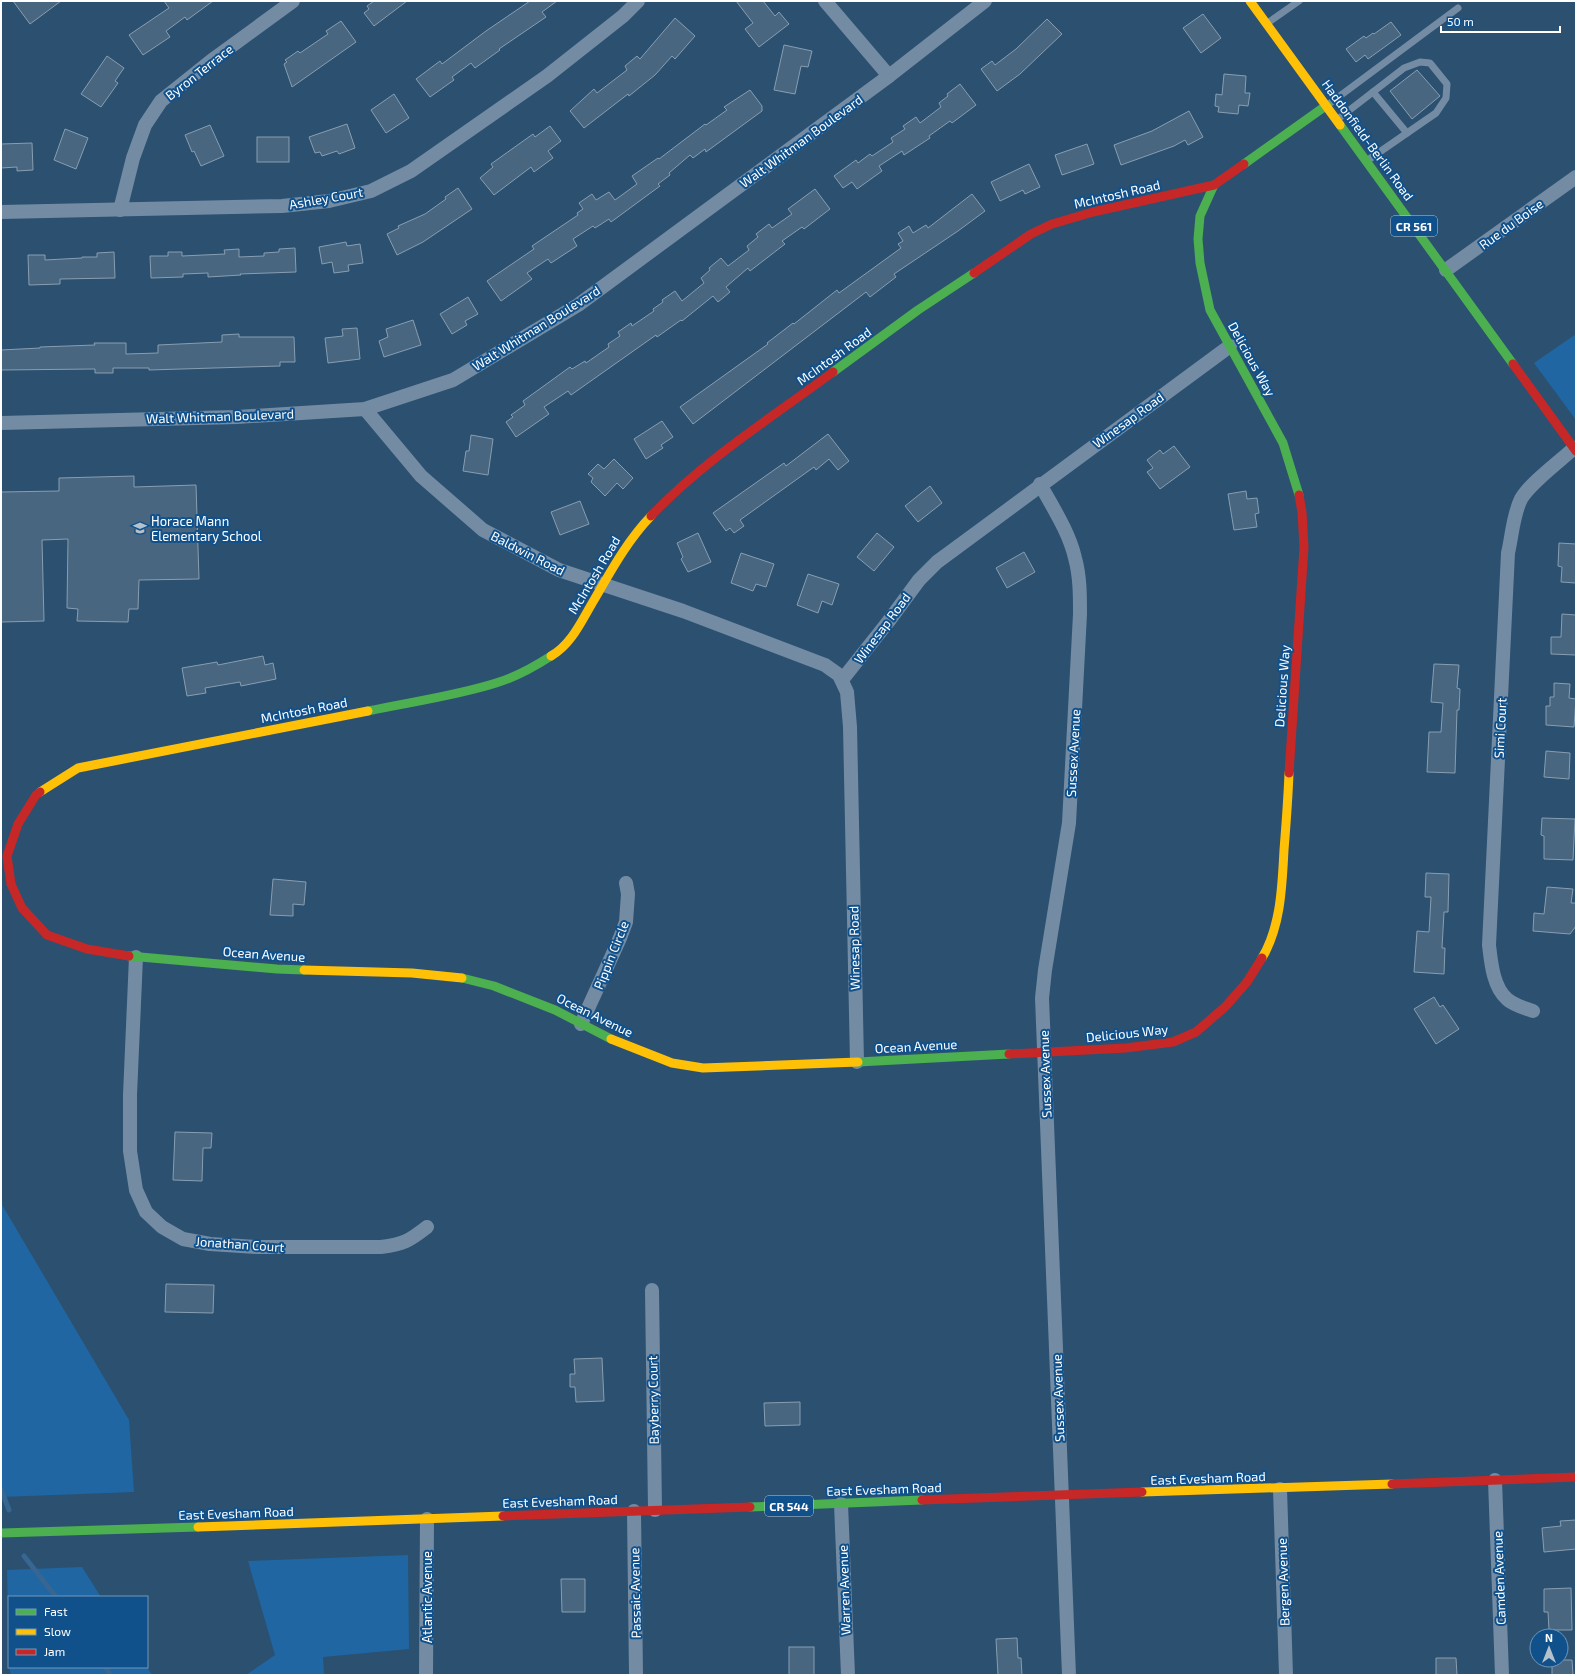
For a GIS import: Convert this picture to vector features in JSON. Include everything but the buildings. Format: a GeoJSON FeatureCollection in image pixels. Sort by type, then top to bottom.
{"type":"FeatureCollection","features":[{"type":"Feature","properties":{"kind":"street","name":"Byron Terrace"},"geometry":{"type":"LineString","coordinates":[[120,210],[133,158],[145,125],[161,102],[211,61],[293,1]]}},
{"type":"Feature","properties":{"kind":"street","name":"Ashley Court"},"geometry":{"type":"LineString","coordinates":[[1,212],[282,206],[329,201],[371,190],[411,171],[547,76],[623,16],[638,1]]}},
{"type":"Feature","properties":{"kind":"street"},"geometry":{"type":"LineString","coordinates":[[825,1],[889,76]]}},
{"type":"Feature","properties":{"kind":"street","name":"Walt Whitman Boulevard"},"geometry":{"type":"LineString","coordinates":[[1,423],[237,417],[365,409],[453,380],[578,305],[889,76],[985,1]]}},
{"type":"Feature","properties":{"kind":"street","name":"Haddonfield-Berlin Road"},"geometry":{"type":"LineString","coordinates":[[1250,1],[1327,105],[1575,450]]}},
{"type":"Feature","properties":{"kind":"street","name":"McIntosh Road"},"geometry":{"type":"LineString","coordinates":[[136,957],[87,949],[47,935],[22,908],[11,884],[7,856],[18,824],[36,795],[78,768],[444,695],[496,683],[530,669],[555,654],[572,639],[619,557],[643,524],[670,495],[702,469],[918,310],[1031,234],[1052,224],[1093,212],[1214,185],[1327,105]]}},
{"type":"Feature","properties":{"kind":"street","name":"Rue du Boise"},"geometry":{"type":"LineString","coordinates":[[1446,270],[1576,177]]}},
{"type":"Feature","properties":{"kind":"street","name":"Delicious Way"},"geometry":{"type":"LineString","coordinates":[[1045,1052],[1126,1048],[1173,1042],[1196,1032],[1224,1008],[1247,982],[1268,946],[1278,913],[1283,875],[1304,546],[1302,512],[1297,486],[1283,443],[1210,310],[1205,292],[1198,245],[1200,216],[1214,185]]}},
{"type":"Feature","properties":{"kind":"street","name":"Winesap Road"},"geometry":{"type":"LineString","coordinates":[[857,1062],[850,727],[847,692],[842,680],[919,580],[936,562],[1040,484],[1230,346]]}},
{"type":"Feature","properties":{"kind":"street","name":"Baldwin Road"},"geometry":{"type":"LineString","coordinates":[[365,409],[421,476],[483,530],[559,570],[683,612],[825,665],[839,675],[842,680]]}},
{"type":"Feature","properties":{"kind":"street","name":"Simi Court"},"geometry":{"type":"LineString","coordinates":[[1533,1011],[1507,999],[1498,987],[1492,966],[1489,945],[1508,553],[1520,500],[1528,490],[1575,450]]}},
{"type":"Feature","properties":{"kind":"street","name":"Sussex Avenue"},"geometry":{"type":"LineString","coordinates":[[1040,484],[1068,538],[1075,558],[1080,583],[1080,614],[1069,823],[1045,970],[1042,998],[1068,1675]]}},
{"type":"Feature","properties":{"kind":"street","name":"Pippin Circle"},"geometry":{"type":"LineString","coordinates":[[581,1024],[626,922],[628,894],[626,883]]}},
{"type":"Feature","properties":{"kind":"street","name":"Ocean Avenue"},"geometry":{"type":"LineString","coordinates":[[136,957],[276,969],[412,973],[460,978],[494,986],[555,1010],[614,1041],[672,1063],[703,1068],[857,1062],[1045,1052]]}},
{"type":"Feature","properties":{"kind":"street","name":"Jonathan Court"},"geometry":{"type":"LineString","coordinates":[[136,957],[130,1096],[130,1151],[136,1190],[146,1212],[162,1228],[182,1239],[210,1244],[257,1247],[381,1247],[401,1244],[415,1237],[427,1227]]}},
{"type":"Feature","properties":{"kind":"street","name":"Bayberry Court"},"geometry":{"type":"LineString","coordinates":[[652,1290],[655,1510]]}},
{"type":"Feature","properties":{"kind":"street","name":"East Evesham Road"},"geometry":{"type":"LineString","coordinates":[[1,1533],[126,1530],[284,1523],[841,1504],[1061,1494],[1280,1489],[1576,1477]]}},
{"type":"Feature","properties":{"kind":"street","name":"Camden Avenue"},"geometry":{"type":"LineString","coordinates":[[1495,1480],[1502,1675]]}},
{"type":"Feature","properties":{"kind":"street","name":"Bergen Avenue"},"geometry":{"type":"LineString","coordinates":[[1280,1489],[1286,1675]]}},
{"type":"Feature","properties":{"kind":"street","name":"Warren Avenue"},"geometry":{"type":"LineString","coordinates":[[841,1504],[848,1675]]}},
{"type":"Feature","properties":{"kind":"street","name":"Passaic Avenue"},"geometry":{"type":"LineString","coordinates":[[634,1511],[636,1675]]}},
{"type":"Feature","properties":{"kind":"street","name":"Atlantic Avenue"},"geometry":{"type":"LineString","coordinates":[[426,1675],[427,1519]]}},
{"type":"Feature","properties":{"kind":"lane"},"geometry":{"type":"LineString","coordinates":[[1267,24],[1299,1]]}},
{"type":"Feature","properties":{"kind":"lane"},"geometry":{"type":"LineString","coordinates":[[1327,105],[1458,8]]}},
{"type":"Feature","properties":{"kind":"lane"},"geometry":{"type":"LineString","coordinates":[[1337,120],[1404,68],[1420,62],[1430,63],[1447,84],[1446,98],[1436,113],[1366,161]]}},
{"type":"Feature","properties":{"kind":"lane"},"geometry":{"type":"LineString","coordinates":[[1373,92],[1407,133]]}},
{"type":"Feature","properties":{"kind":"shaded area"},"geometry":{"type":"Polygon","coordinates":[[[1576,334],[1576,420],[1534,363],[1576,334]]]}},
{"type":"Feature","properties":{"kind":"shaded area"},"geometry":{"type":"Polygon","coordinates":[[[1,1203],[129,1420],[134,1492],[1,1497],[1,1203]]]}},
{"type":"Feature","properties":{"kind":"shaded area"},"geometry":{"type":"Polygon","coordinates":[[[408,1555],[409,1649],[323,1657],[324,1675],[246,1675],[275,1655],[248,1561],[408,1555]]]}},
{"type":"Feature","properties":{"kind":"shaded area"},"geometry":{"type":"Polygon","coordinates":[[[82,1567],[100,1596],[8,1596],[8,1614],[7,1570],[82,1567]]]}},
{"type":"Feature","properties":{"kind":"shaded area"},"geometry":{"type":"Polygon","coordinates":[[[9,1668],[148,1668],[152,1675],[11,1675],[9,1668]]]}},
{"type":"Feature","properties":{"kind":"waterway"},"geometry":{"type":"LineString","coordinates":[[1,1489],[9,1510]]}},
{"type":"Feature","properties":{"kind":"waterway"},"geometry":{"type":"LineString","coordinates":[[24,1556],[55,1596]]}},
{"type":"Feature","properties":{"kind":"waterway"},"geometry":{"type":"LineString","coordinates":[[106,1668],[111,1675]]}},
{"type":"Feature","properties":{"kind":"traffic: fast"},"geometry":{"type":"LineString","coordinates":[[1244,164],[1327,105]]}},
{"type":"Feature","properties":{"kind":"traffic: fast"},"geometry":{"type":"LineString","coordinates":[[1340,125],[1513,364]]}},
{"type":"Feature","properties":{"kind":"traffic: fast"},"geometry":{"type":"LineString","coordinates":[[1214,185],[1200,216],[1198,239],[1200,263],[1210,310],[1283,443],[1299,495]]}},
{"type":"Feature","properties":{"kind":"traffic: fast"},"geometry":{"type":"LineString","coordinates":[[833,372],[918,310],[974,273]]}},
{"type":"Feature","properties":{"kind":"traffic: fast"},"geometry":{"type":"LineString","coordinates":[[368,711],[480,688],[511,678],[551,656]]}},
{"type":"Feature","properties":{"kind":"traffic: fast"},"geometry":{"type":"LineString","coordinates":[[129,956],[304,970]]}},
{"type":"Feature","properties":{"kind":"traffic: fast"},"geometry":{"type":"LineString","coordinates":[[462,978],[494,986],[555,1010],[611,1039]]}},
{"type":"Feature","properties":{"kind":"traffic: fast"},"geometry":{"type":"LineString","coordinates":[[858,1062],[1009,1054]]}},
{"type":"Feature","properties":{"kind":"traffic: fast"},"geometry":{"type":"LineString","coordinates":[[750,1507],[922,1500]]}},
{"type":"Feature","properties":{"kind":"traffic: fast"},"geometry":{"type":"LineString","coordinates":[[1,1533],[198,1527]]}},
{"type":"Feature","properties":{"kind":"traffic: slow"},"geometry":{"type":"LineString","coordinates":[[1250,1],[1340,125]]}},
{"type":"Feature","properties":{"kind":"traffic: slow"},"geometry":{"type":"LineString","coordinates":[[551,656],[571,638],[620,556],[651,516]]}},
{"type":"Feature","properties":{"kind":"traffic: slow"},"geometry":{"type":"LineString","coordinates":[[40,792],[78,768],[368,711]]}},
{"type":"Feature","properties":{"kind":"traffic: slow"},"geometry":{"type":"LineString","coordinates":[[1262,958],[1273,933],[1279,906],[1289,773]]}},
{"type":"Feature","properties":{"kind":"traffic: slow"},"geometry":{"type":"LineString","coordinates":[[304,970],[412,973],[462,978]]}},
{"type":"Feature","properties":{"kind":"traffic: slow"},"geometry":{"type":"LineString","coordinates":[[611,1039],[672,1063],[703,1068],[858,1062]]}},
{"type":"Feature","properties":{"kind":"traffic: slow"},"geometry":{"type":"LineString","coordinates":[[1142,1492],[1392,1484]]}},
{"type":"Feature","properties":{"kind":"traffic: slow"},"geometry":{"type":"LineString","coordinates":[[198,1527],[503,1516]]}},
{"type":"Feature","properties":{"kind":"traffic: jam"},"geometry":{"type":"LineString","coordinates":[[974,273],[1031,234],[1052,224],[1093,212],[1214,185],[1244,164]]}},
{"type":"Feature","properties":{"kind":"traffic: jam"},"geometry":{"type":"LineString","coordinates":[[1513,364],[1576,451]]}},
{"type":"Feature","properties":{"kind":"traffic: jam"},"geometry":{"type":"LineString","coordinates":[[651,516],[693,476],[739,440],[833,372]]}},
{"type":"Feature","properties":{"kind":"traffic: jam"},"geometry":{"type":"LineString","coordinates":[[1289,773],[1304,547],[1302,512],[1299,495]]}},
{"type":"Feature","properties":{"kind":"traffic: jam"},"geometry":{"type":"LineString","coordinates":[[40,792],[36,795],[18,824],[7,856],[11,884],[22,908],[47,935],[87,949],[129,956]]}},
{"type":"Feature","properties":{"kind":"traffic: jam"},"geometry":{"type":"LineString","coordinates":[[1009,1054],[1126,1048],[1173,1042],[1196,1032],[1225,1007],[1247,982],[1262,958]]}},
{"type":"Feature","properties":{"kind":"traffic: jam"},"geometry":{"type":"LineString","coordinates":[[1392,1484],[1576,1477]]}},
{"type":"Feature","properties":{"kind":"traffic: jam"},"geometry":{"type":"LineString","coordinates":[[922,1500],[1142,1492]]}},
{"type":"Feature","properties":{"kind":"traffic: jam"},"geometry":{"type":"LineString","coordinates":[[503,1516],[750,1507]]}},
{"type":"Feature","properties":{"kind":"place","name":"Horace Mann Elementary School"},"geometry":{"type":"Point","coordinates":[140,528]}}]}
